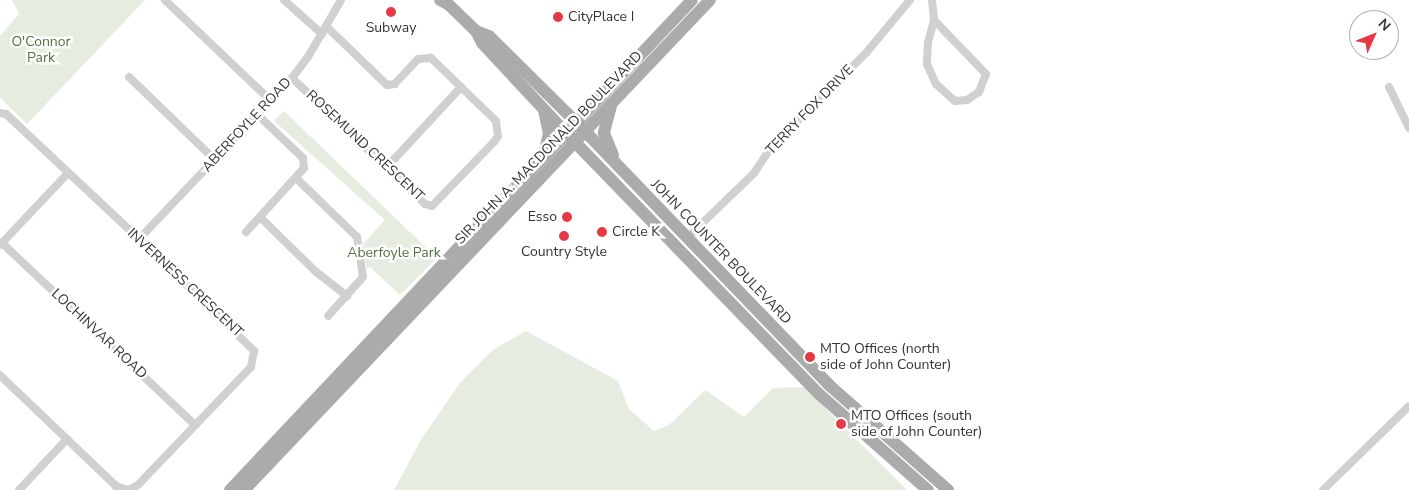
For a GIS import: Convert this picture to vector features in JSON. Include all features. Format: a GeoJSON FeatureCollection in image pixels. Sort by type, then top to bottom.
{"type":"FeatureCollection","features":[{"type":"Feature","properties":{"kind":"main road","name":"SIR JOHN A. MACDONALD BOULEVARD"},"geometry":{"type":"LineString","coordinates":[[244,490],[570,137],[692,0]]}},
{"type":"Feature","properties":{"kind":"main road","name":"SIR JOHN A. MACDONALD BOULEVARD"},"geometry":{"type":"LineString","coordinates":[[580,126],[613,102],[710,0]]}},
{"type":"Feature","properties":{"kind":"main road","name":"JOHN COUNTER BOULEVARD"},"geometry":{"type":"LineString","coordinates":[[445,1],[476,31],[482,44],[570,137],[819,394],[928,490]]}},
{"type":"Feature","properties":{"kind":"main road","name":"JOHN COUNTER BOULEVARD"},"geometry":{"type":"LineString","coordinates":[[476,31],[489,36],[580,126],[828,385],[948,490]]}},
{"type":"Feature","properties":{"kind":"main road"},"geometry":{"type":"LineString","coordinates":[[613,102],[605,119],[604,132],[609,150],[630,179]]}},
{"type":"Feature","properties":{"kind":"main road"},"geometry":{"type":"LineString","coordinates":[[542,158],[549,132],[543,107]]}},
{"type":"Feature","properties":{"kind":"main road","name":"SIR JOHN A. MACDONALD BOULEVARD"},"geometry":{"type":"LineString","coordinates":[[230,490],[542,158],[570,137]]}},
{"type":"Feature","properties":{"kind":"street"},"geometry":{"type":"LineString","coordinates":[[165,0],[270,100]]}},
{"type":"Feature","properties":{"kind":"street"},"geometry":{"type":"LineString","coordinates":[[284,0],[324,30]]}},
{"type":"Feature","properties":{"kind":"street","name":"ABERFOYLE ROAD"},"geometry":{"type":"LineString","coordinates":[[140,239],[292,78],[324,30],[341,0]]}},
{"type":"Feature","properties":{"kind":"street","name":"TERRY FOX DRIVE"},"geometry":{"type":"LineString","coordinates":[[687,238],[754,173],[772,146],[866,53],[910,0]]}},
{"type":"Feature","properties":{"kind":"street"},"geometry":{"type":"LineString","coordinates":[[932,0],[934,20],[928,57],[933,78],[954,101],[967,100],[979,92],[986,74],[934,20]]}},
{"type":"Feature","properties":{"kind":"street","name":"ROSEMUND CRESCENT"},"geometry":{"type":"LineString","coordinates":[[292,78],[425,204],[432,206],[498,136],[496,121],[425,56],[418,59],[395,84],[387,84],[324,30]]}},
{"type":"Feature","properties":{"kind":"street"},"geometry":{"type":"LineString","coordinates":[[129,77],[214,159]]}},
{"type":"Feature","properties":{"kind":"street"},"geometry":{"type":"LineString","coordinates":[[387,167],[461,87]]}},
{"type":"Feature","properties":{"kind":"street"},"geometry":{"type":"LineString","coordinates":[[1388,88],[1409,128]]}},
{"type":"Feature","properties":{"kind":"street","name":"INVERNESS CRESCENT"},"geometry":{"type":"LineString","coordinates":[[0,375],[116,486],[128,490],[138,486],[251,367],[254,351],[140,239],[3,113]]}},
{"type":"Feature","properties":{"kind":"street"},"geometry":{"type":"LineString","coordinates":[[246,232],[304,168],[303,158],[257,114]]}},
{"type":"Feature","properties":{"kind":"street"},"geometry":{"type":"LineString","coordinates":[[1,244],[68,173]]}},
{"type":"Feature","properties":{"kind":"street"},"geometry":{"type":"LineString","coordinates":[[296,178],[357,237],[363,277],[328,316]]}},
{"type":"Feature","properties":{"kind":"street"},"geometry":{"type":"LineString","coordinates":[[260,217],[315,272],[347,296]]}},
{"type":"Feature","properties":{"kind":"street","name":"LOCHINVAR ROAD"},"geometry":{"type":"LineString","coordinates":[[1,244],[195,425]]}},
{"type":"Feature","properties":{"kind":"street"},"geometry":{"type":"LineString","coordinates":[[1323,490],[1409,406]]}},
{"type":"Feature","properties":{"kind":"street"},"geometry":{"type":"LineString","coordinates":[[19,490],[67,440]]}},
{"type":"Feature","properties":{"kind":"green space","name":"O'Connor Park"},"geometry":{"type":"Polygon","coordinates":[[[12,0],[145,0],[27,124],[0,98],[0,36],[19,14],[12,0]]]}},
{"type":"Feature","properties":{"kind":"green space","name":"Aberfoyle Park"},"geometry":{"type":"Polygon","coordinates":[[[284,111],[437,258],[400,295],[370,267],[367,269],[363,252],[363,244],[385,220],[274,121],[284,111]]]}},
{"type":"Feature","properties":{"kind":"green space"},"geometry":{"type":"Polygon","coordinates":[[[526,331],[618,381],[629,409],[654,431],[669,425],[705,390],[744,417],[773,388],[804,387],[907,490],[394,490],[422,438],[460,383],[494,349],[526,331]]]}},
{"type":"Feature","properties":{"kind":"place","name":"Subway"},"geometry":{"type":"Point","coordinates":[391,12]}},
{"type":"Feature","properties":{"kind":"place","name":"CityPlace I"},"geometry":{"type":"Point","coordinates":[558,17]}},
{"type":"Feature","properties":{"kind":"place","name":"Esso"},"geometry":{"type":"Point","coordinates":[567,217]}},
{"type":"Feature","properties":{"kind":"place","name":"Circle K"},"geometry":{"type":"Point","coordinates":[602,232]}},
{"type":"Feature","properties":{"kind":"place","name":"Country Style"},"geometry":{"type":"Point","coordinates":[564,236]}},
{"type":"Feature","properties":{"kind":"place","name":"MTO Offices (north side of John Counter)"},"geometry":{"type":"Point","coordinates":[810,357]}},
{"type":"Feature","properties":{"kind":"place","name":"MTO Offices (south side of John Counter)"},"geometry":{"type":"Point","coordinates":[841,424]}}]}
